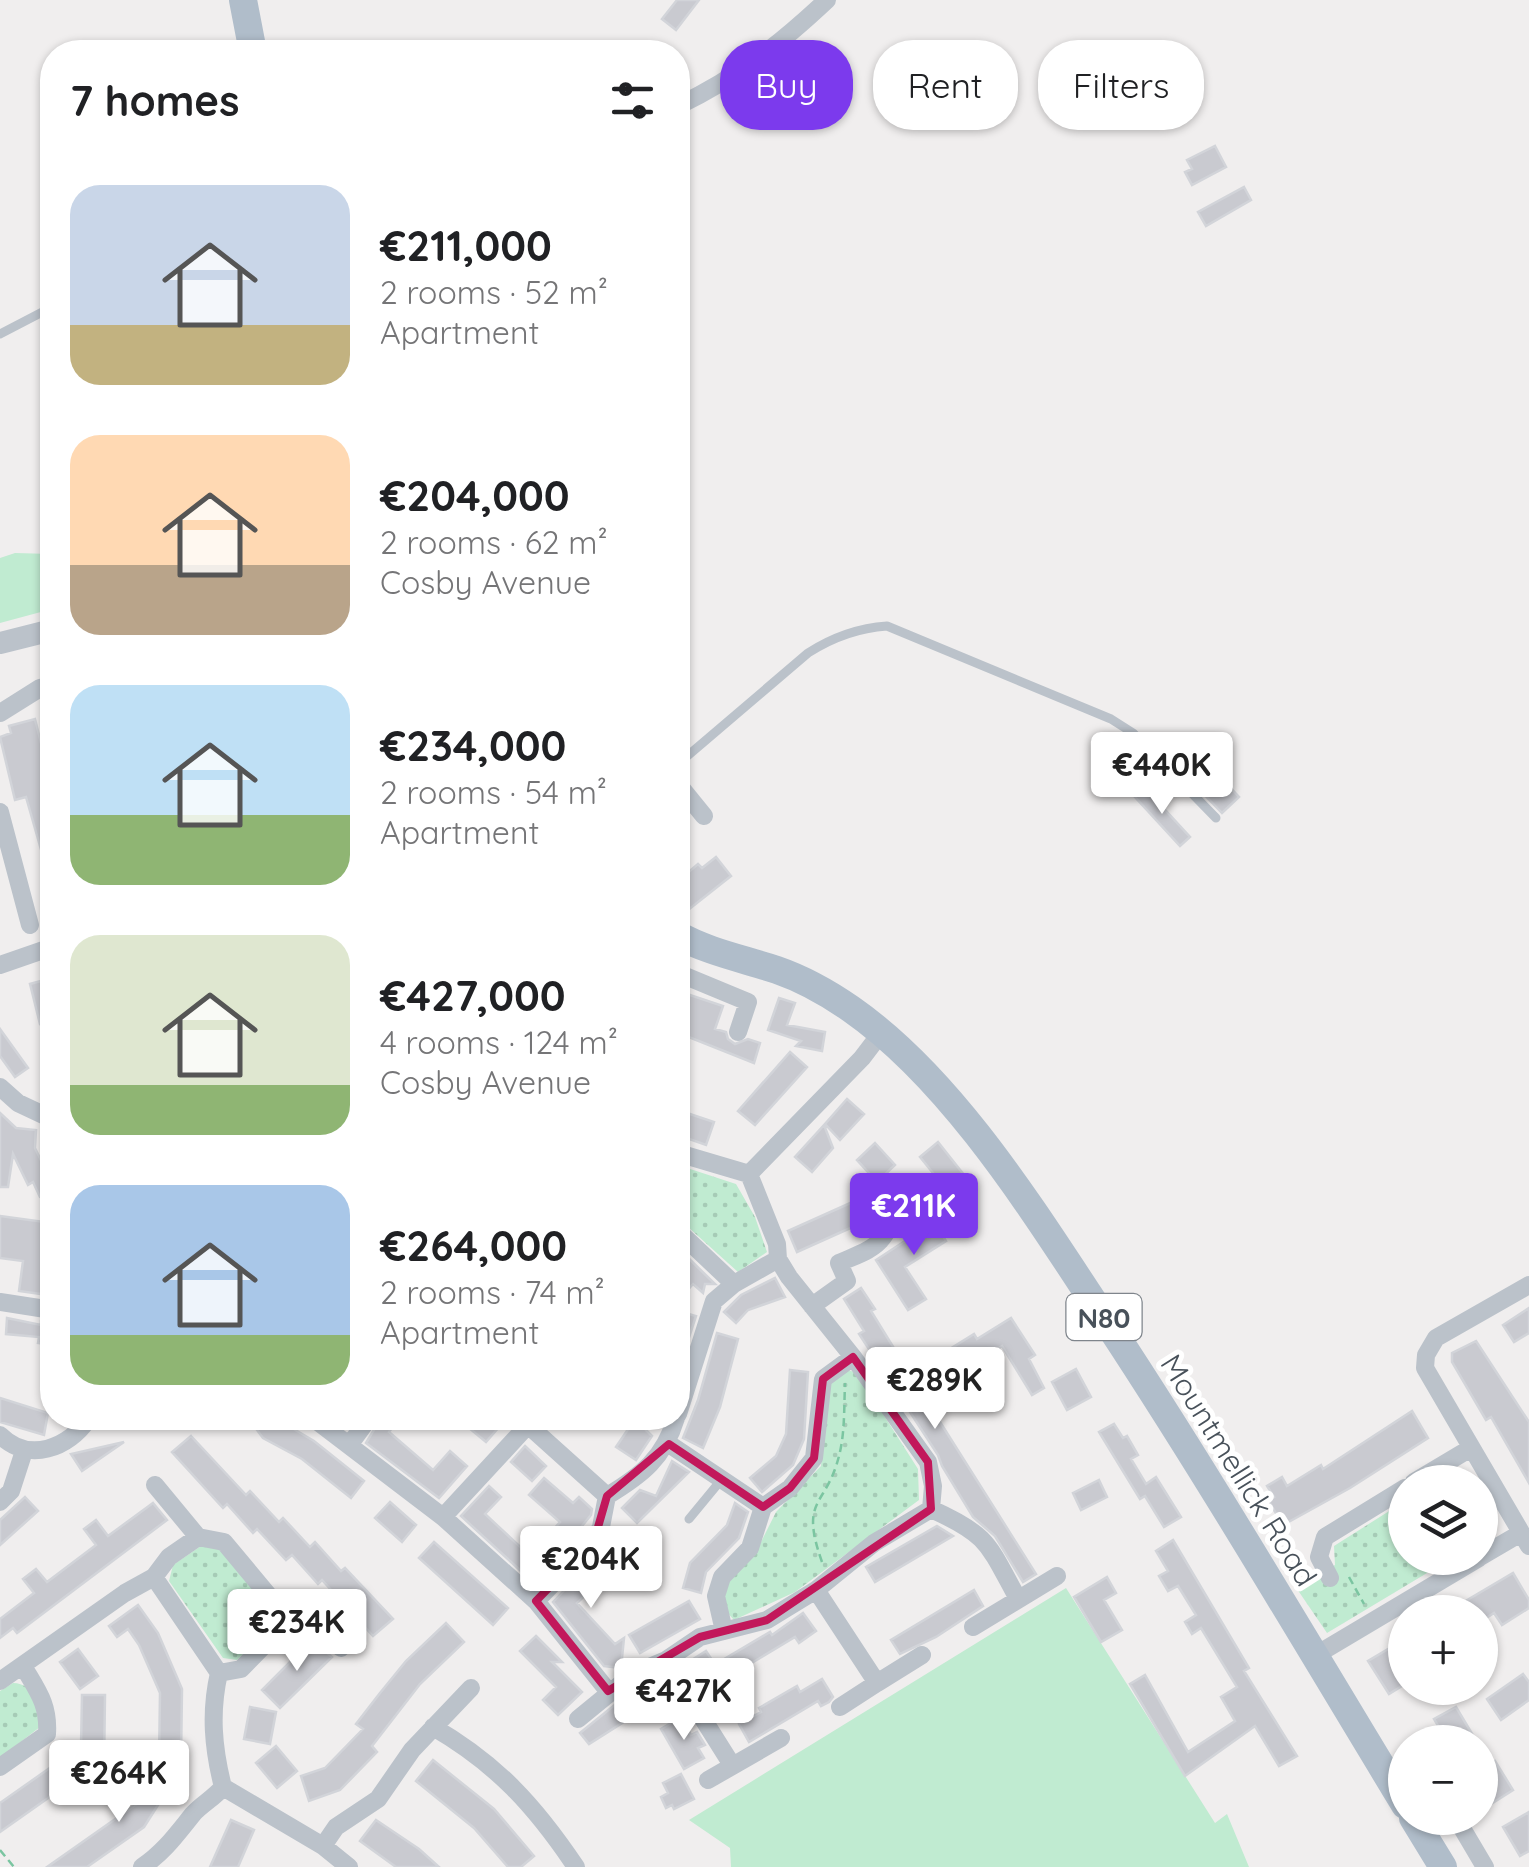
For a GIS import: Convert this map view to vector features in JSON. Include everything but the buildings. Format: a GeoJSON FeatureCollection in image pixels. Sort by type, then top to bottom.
{"type":"FeatureCollection","features":[{"type":"Feature","properties":{"kind":"main road"},"geometry":{"type":"LineString","coordinates":[[243,0],[251,40]]}},
{"type":"Feature","properties":{"kind":"main road","name":"Mountmellick Road"},"geometry":{"type":"LineString","coordinates":[[690,939],[825,992],[881,1034],[925,1074],[987,1148],[1187,1443],[1388,1776]]}},
{"type":"Feature","properties":{"kind":"main road"},"geometry":{"type":"LineString","coordinates":[[1422,1835],[1442,1867]]}},
{"type":"Feature","properties":{"kind":"street"},"geometry":{"type":"LineString","coordinates":[[690,100],[776,48],[827,0]]}},
{"type":"Feature","properties":{"kind":"street"},"geometry":{"type":"LineString","coordinates":[[0,644],[40,633]]}},
{"type":"Feature","properties":{"kind":"street"},"geometry":{"type":"LineString","coordinates":[[0,713],[40,688]]}},
{"type":"Feature","properties":{"kind":"street"},"geometry":{"type":"LineString","coordinates":[[690,799],[704,816]]}},
{"type":"Feature","properties":{"kind":"street"},"geometry":{"type":"LineString","coordinates":[[0,812],[30,925]]}},
{"type":"Feature","properties":{"kind":"street"},"geometry":{"type":"LineString","coordinates":[[0,965],[40,951]]}},
{"type":"Feature","properties":{"kind":"street"},"geometry":{"type":"LineString","coordinates":[[690,978],[748,1002],[738,1032]]}},
{"type":"Feature","properties":{"kind":"street"},"geometry":{"type":"LineString","coordinates":[[749,1174],[881,1034]]}},
{"type":"Feature","properties":{"kind":"street"},"geometry":{"type":"LineString","coordinates":[[0,1087],[18,1103],[40,1113]]}},
{"type":"Feature","properties":{"kind":"street"},"geometry":{"type":"LineString","coordinates":[[690,1157],[749,1174]]}},
{"type":"Feature","properties":{"kind":"street"},"geometry":{"type":"LineString","coordinates":[[749,1174],[777,1244],[778,1258],[849,1360],[928,1462],[933,1486],[931,1508]]}},
{"type":"Feature","properties":{"kind":"street"},"geometry":{"type":"LineString","coordinates":[[812,1306],[847,1281],[839,1262],[869,1249],[883,1237],[891,1220],[905,1212]]}},
{"type":"Feature","properties":{"kind":"street"},"geometry":{"type":"LineString","coordinates":[[690,1242],[734,1284]]}},
{"type":"Feature","properties":{"kind":"street"},"geometry":{"type":"LineString","coordinates":[[690,1363],[714,1302],[734,1284],[778,1258]]}},
{"type":"Feature","properties":{"kind":"street"},"geometry":{"type":"LineString","coordinates":[[1498,1550],[1525,1540],[1425,1368],[1426,1355],[1436,1338],[1529,1285]]}},
{"type":"Feature","properties":{"kind":"street"},"geometry":{"type":"LineString","coordinates":[[0,1302],[40,1308]]}},
{"type":"Feature","properties":{"kind":"street"},"geometry":{"type":"LineString","coordinates":[[724,1631],[716,1596],[722,1577],[750,1548],[763,1507],[790,1488],[814,1458],[823,1379],[849,1360]]}},
{"type":"Feature","properties":{"kind":"street"},"geometry":{"type":"LineString","coordinates":[[0,1434],[24,1452],[69,1442],[79,1430]]}},
{"type":"Feature","properties":{"kind":"street"},"geometry":{"type":"LineString","coordinates":[[330,1430],[443,1516],[536,1601],[608,1691]]}},
{"type":"Feature","properties":{"kind":"street"},"geometry":{"type":"LineString","coordinates":[[350,1444],[360,1430]]}},
{"type":"Feature","properties":{"kind":"street"},"geometry":{"type":"LineString","coordinates":[[443,1516],[516,1430]]}},
{"type":"Feature","properties":{"kind":"street"},"geometry":{"type":"LineString","coordinates":[[532,1430],[607,1496]]}},
{"type":"Feature","properties":{"kind":"street"},"geometry":{"type":"LineString","coordinates":[[536,1601],[594,1541],[607,1496],[639,1477],[669,1444],[673,1430]]}},
{"type":"Feature","properties":{"kind":"street"},"geometry":{"type":"LineString","coordinates":[[669,1444],[763,1507]]}},
{"type":"Feature","properties":{"kind":"street"},"geometry":{"type":"LineString","coordinates":[[1442,1465],[1470,1448]]}},
{"type":"Feature","properties":{"kind":"street"},"geometry":{"type":"LineString","coordinates":[[0,1502],[11,1491],[24,1452]]}},
{"type":"Feature","properties":{"kind":"street"},"geometry":{"type":"LineString","coordinates":[[155,1485],[198,1537],[224,1542],[289,1620],[316,1626],[341,1648]]}},
{"type":"Feature","properties":{"kind":"street"},"geometry":{"type":"LineString","coordinates":[[1336,1572],[1319,1557],[1326,1537],[1388,1499]]}},
{"type":"Feature","properties":{"kind":"street"},"geometry":{"type":"LineString","coordinates":[[578,1719],[633,1674],[666,1660],[700,1637],[767,1620],[874,1543],[931,1508]]}},
{"type":"Feature","properties":{"kind":"street"},"geometry":{"type":"LineString","coordinates":[[931,1508],[969,1526],[986,1541],[1018,1599]]}},
{"type":"Feature","properties":{"kind":"street"},"geometry":{"type":"LineString","coordinates":[[0,1681],[125,1593],[154,1578],[169,1557],[198,1537]]}},
{"type":"Feature","properties":{"kind":"street"},"geometry":{"type":"LineString","coordinates":[[1316,1655],[1449,1575]]}},
{"type":"Feature","properties":{"kind":"street"},"geometry":{"type":"LineString","coordinates":[[973,1627],[1057,1576]]}},
{"type":"Feature","properties":{"kind":"street"},"geometry":{"type":"LineString","coordinates":[[154,1578],[219,1673],[214,1697],[214,1753],[223,1787],[323,1846],[349,1867]]}},
{"type":"Feature","properties":{"kind":"street"},"geometry":{"type":"LineString","coordinates":[[822,1583],[877,1684]]}},
{"type":"Feature","properties":{"kind":"street"},"geometry":{"type":"LineString","coordinates":[[219,1673],[241,1669],[289,1620]]}},
{"type":"Feature","properties":{"kind":"street"},"geometry":{"type":"LineString","coordinates":[[840,1707],[922,1655]]}},
{"type":"Feature","properties":{"kind":"street"},"geometry":{"type":"LineString","coordinates":[[666,1660],[732,1766]]}},
{"type":"Feature","properties":{"kind":"street"},"geometry":{"type":"LineString","coordinates":[[0,1766],[47,1734],[43,1696],[23,1666]]}},
{"type":"Feature","properties":{"kind":"street"},"geometry":{"type":"LineString","coordinates":[[323,1846],[336,1827],[378,1799],[388,1780],[433,1726],[471,1688]]}},
{"type":"Feature","properties":{"kind":"street"},"geometry":{"type":"LineString","coordinates":[[433,1726],[510,1782],[539,1814],[576,1867]]}},
{"type":"Feature","properties":{"kind":"street"},"geometry":{"type":"LineString","coordinates":[[708,1780],[780,1738]]}},
{"type":"Feature","properties":{"kind":"street"},"geometry":{"type":"LineString","coordinates":[[142,1867],[162,1861],[196,1810],[223,1787]]}},
{"type":"Feature","properties":{"kind":"street"},"geometry":{"type":"LineString","coordinates":[[1466,1835],[1485,1867]]}},
{"type":"Feature","properties":{"kind":"lane"},"geometry":{"type":"LineString","coordinates":[[0,334],[40,313]]}},
{"type":"Feature","properties":{"kind":"lane"},"geometry":{"type":"LineString","coordinates":[[690,754],[808,653],[854,630],[887,626],[1111,719],[1133,733],[1216,818]]}},
{"type":"Feature","properties":{"kind":"lane"},"geometry":{"type":"LineString","coordinates":[[689,1519],[722,1479]]}},
{"type":"Feature","properties":{"kind":"lane"},"geometry":{"type":"LineString","coordinates":[[599,1532],[646,1581]]}},
{"type":"Feature","properties":{"kind":"path"},"geometry":{"type":"LineString","coordinates":[[822,1583],[811,1522],[815,1504],[839,1458],[849,1360]]}},
{"type":"Feature","properties":{"kind":"path"},"geometry":{"type":"LineString","coordinates":[[1336,1572],[1368,1612]]}},
{"type":"Feature","properties":{"kind":"path"},"geometry":{"type":"LineString","coordinates":[[0,1850],[14,1867]]}},
{"type":"Feature","properties":{"kind":"highlighted area"},"geometry":{"type":"Polygon","coordinates":[[[853,1357],[928,1462],[931,1509],[767,1620],[700,1637],[608,1691],[536,1601],[594,1541],[607,1496],[669,1444],[763,1507],[790,1488],[814,1458],[823,1379],[853,1357]]]}},
{"type":"Feature","properties":{"kind":"green space"},"geometry":{"type":"Polygon","coordinates":[[[15,553],[40,554],[40,612],[0,623],[0,558],[15,553]]]}},
{"type":"Feature","properties":{"kind":"green space"},"geometry":{"type":"Polygon","coordinates":[[[690,1169],[736,1184],[755,1217],[767,1252],[738,1272],[690,1229],[690,1169]]]}},
{"type":"Feature","properties":{"kind":"green space"},"geometry":{"type":"Polygon","coordinates":[[[845,1369],[857,1373],[918,1469],[919,1500],[795,1592],[734,1620],[722,1607],[729,1580],[757,1550],[776,1512],[821,1466],[826,1384],[845,1369]]]}},
{"type":"Feature","properties":{"kind":"green space"},"geometry":{"type":"Polygon","coordinates":[[[1388,1512],[1388,1575],[1424,1575],[1327,1633],[1295,1586],[1335,1565],[1334,1546],[1388,1512]]]}},
{"type":"Feature","properties":{"kind":"green space"},"geometry":{"type":"Polygon","coordinates":[[[201,1546],[218,1548],[276,1612],[276,1623],[237,1660],[223,1658],[169,1581],[173,1565],[201,1546]]]}},
{"type":"Feature","properties":{"kind":"green space"},"geometry":{"type":"Polygon","coordinates":[[[1066,1588],[1215,1823],[1227,1814],[1249,1867],[731,1867],[730,1848],[689,1820],[1066,1588]]]}},
{"type":"Feature","properties":{"kind":"green space"},"geometry":{"type":"Polygon","coordinates":[[[13,1683],[31,1692],[40,1727],[0,1758],[0,1691],[13,1683]]]}}]}
